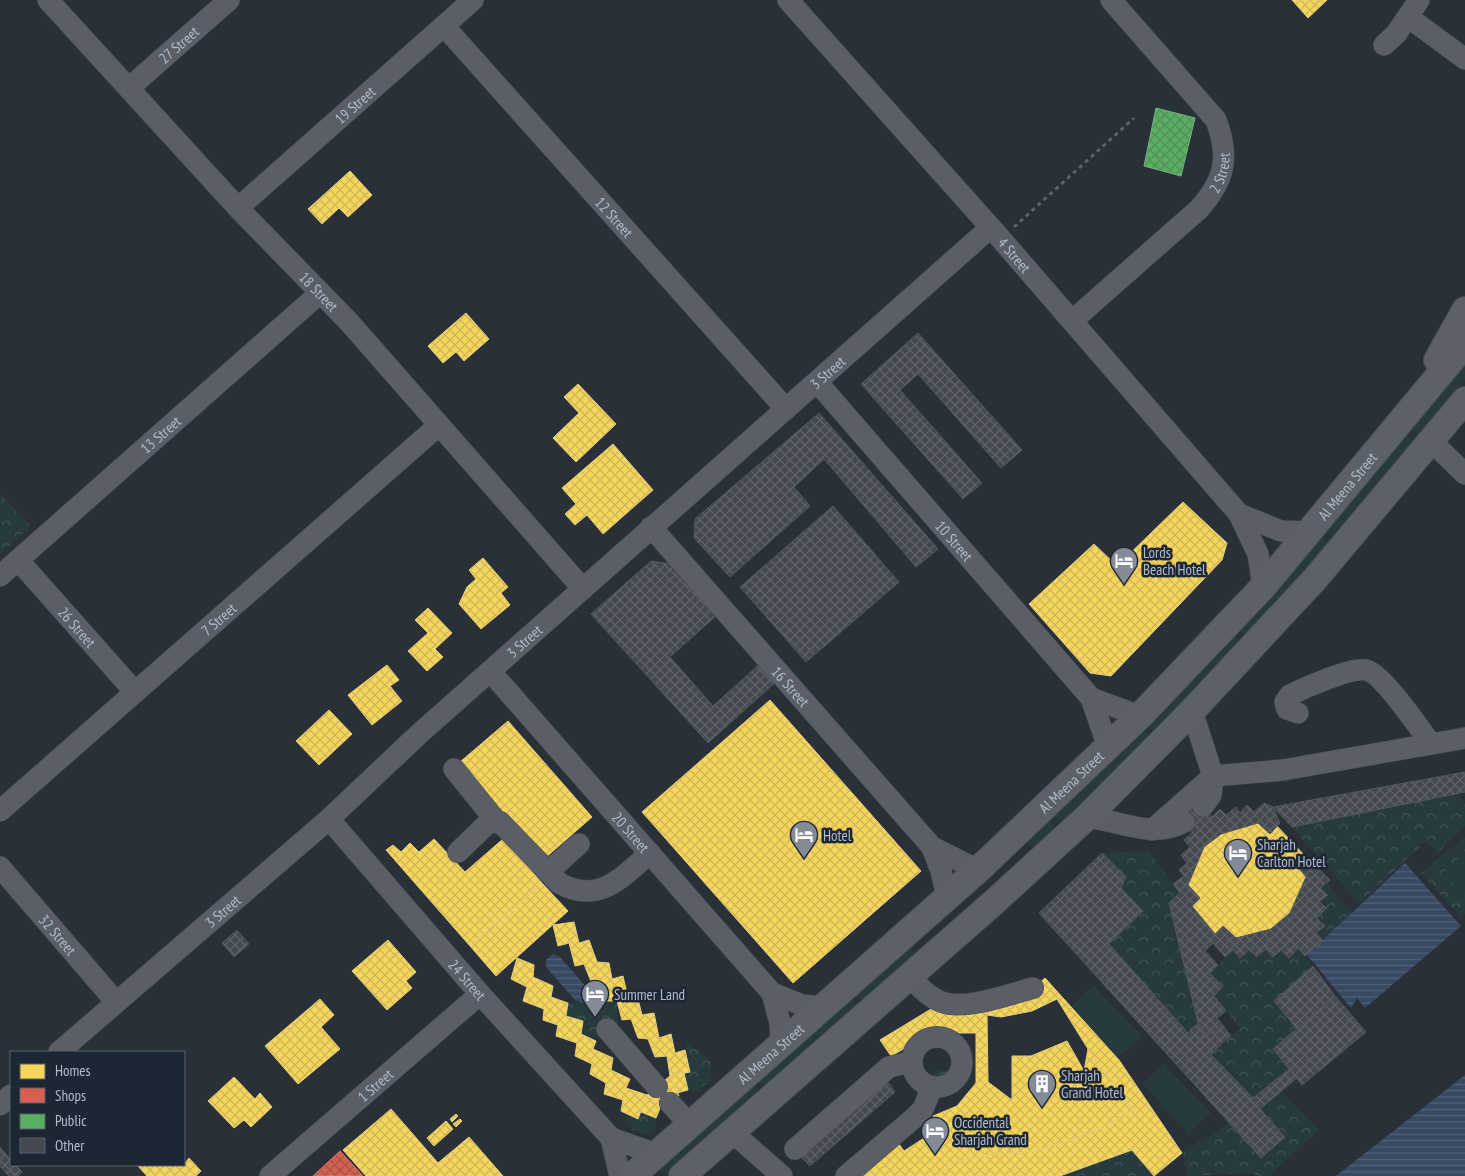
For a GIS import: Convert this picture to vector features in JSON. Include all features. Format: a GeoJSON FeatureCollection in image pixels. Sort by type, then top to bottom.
{"type":"FeatureCollection","features":[{"type":"Feature","properties":{"kind":"main road"},"geometry":{"type":"LineString","coordinates":[[1411,407],[1465,310]]}},
{"type":"Feature","properties":{"kind":"main road","name":"Al Meena Street"},"geometry":{"type":"LineString","coordinates":[[632,1176],[978,870],[1140,716],[1263,587],[1465,344]]}},
{"type":"Feature","properties":{"kind":"main road"},"geometry":{"type":"LineString","coordinates":[[694,1172],[732,1132],[966,926],[1087,816],[1192,711],[1315,579],[1465,400]]}},
{"type":"Feature","properties":{"kind":"main road"},"geometry":{"type":"LineString","coordinates":[[966,926],[968,909],[974,899],[1014,860],[1014,850],[1007,842]]}},
{"type":"Feature","properties":{"kind":"street","name":"18 Street"},"geometry":{"type":"LineString","coordinates":[[48,0],[238,208],[320,293],[583,589]]}},
{"type":"Feature","properties":{"kind":"street","name":"27 Street"},"geometry":{"type":"LineString","coordinates":[[129,88],[230,0]]}},
{"type":"Feature","properties":{"kind":"street","name":"19 Street"},"geometry":{"type":"LineString","coordinates":[[238,208],[473,0]]}},
{"type":"Feature","properties":{"kind":"street","name":"4 Street"},"geometry":{"type":"LineString","coordinates":[[788,0],[996,234],[1239,514],[1258,554],[1263,587]]}},
{"type":"Feature","properties":{"kind":"street","name":"2 Street"},"geometry":{"type":"LineString","coordinates":[[1072,321],[1200,209],[1212,195],[1221,177],[1224,158],[1223,139],[1210,112],[1111,0]]}},
{"type":"Feature","properties":{"kind":"street"},"geometry":{"type":"LineString","coordinates":[[1384,45],[1413,8],[1465,59]]}},
{"type":"Feature","properties":{"kind":"street","name":"12 Street"},"geometry":{"type":"LineString","coordinates":[[444,26],[786,409]]}},
{"type":"Feature","properties":{"kind":"street","name":"3 Street"},"geometry":{"type":"LineString","coordinates":[[60,1051],[329,819],[419,734],[786,409],[996,234]]}},
{"type":"Feature","properties":{"kind":"street","name":"13 Street"},"geometry":{"type":"LineString","coordinates":[[0,576],[320,293]]}},
{"type":"Feature","properties":{"kind":"street","name":"10 Street"},"geometry":{"type":"LineString","coordinates":[[817,382],[1091,698],[1108,747]]}},
{"type":"Feature","properties":{"kind":"street","name":"7 Street"},"geometry":{"type":"LineString","coordinates":[[0,811],[438,426]]}},
{"type":"Feature","properties":{"kind":"street"},"geometry":{"type":"LineString","coordinates":[[1431,441],[1465,474]]}},
{"type":"Feature","properties":{"kind":"street","name":"4 Street"},"geometry":{"type":"LineString","coordinates":[[1239,514],[1281,531],[1310,532]]}},
{"type":"Feature","properties":{"kind":"street","name":"16 Street"},"geometry":{"type":"LineString","coordinates":[[651,527],[932,847],[941,871],[947,896]]}},
{"type":"Feature","properties":{"kind":"street","name":"26 Street"},"geometry":{"type":"LineString","coordinates":[[19,561],[135,692]]}},
{"type":"Feature","properties":{"kind":"street"},"geometry":{"type":"LineString","coordinates":[[1298,713],[1287,710],[1285,702],[1290,695],[1353,671],[1367,670],[1378,677],[1432,744]]}},
{"type":"Feature","properties":{"kind":"street","name":"20 Street"},"geometry":{"type":"LineString","coordinates":[[490,671],[772,993],[802,1006],[822,1007]]}},
{"type":"Feature","properties":{"kind":"street","name":"10 Street"},"geometry":{"type":"LineString","coordinates":[[1091,698],[1140,716]]}},
{"type":"Feature","properties":{"kind":"street"},"geometry":{"type":"LineString","coordinates":[[1192,711],[1213,776],[1211,795],[1203,806]]}},
{"type":"Feature","properties":{"kind":"street"},"geometry":{"type":"LineString","coordinates":[[1152,830],[1213,776],[1283,770],[1465,738]]}},
{"type":"Feature","properties":{"kind":"street"},"geometry":{"type":"LineString","coordinates":[[454,769],[496,821],[504,825],[548,872],[568,888],[588,892],[599,891],[608,887],[650,853]]}},
{"type":"Feature","properties":{"kind":"street"},"geometry":{"type":"LineString","coordinates":[[1087,816],[1152,830],[1169,829],[1184,822]]}},
{"type":"Feature","properties":{"kind":"street","name":"24 Street"},"geometry":{"type":"LineString","coordinates":[[329,819],[480,994],[611,1138],[619,1161],[620,1176]]}},
{"type":"Feature","properties":{"kind":"street"},"geometry":{"type":"LineString","coordinates":[[458,852],[488,823],[496,821]]}},
{"type":"Feature","properties":{"kind":"street"},"geometry":{"type":"LineString","coordinates":[[548,872],[580,844]]}},
{"type":"Feature","properties":{"kind":"street","name":"16 Street"},"geometry":{"type":"LineString","coordinates":[[932,847],[978,870]]}},
{"type":"Feature","properties":{"kind":"street","name":"32 Street"},"geometry":{"type":"LineString","coordinates":[[0,867],[116,1002]]}},
{"type":"Feature","properties":{"kind":"street"},"geometry":{"type":"LineString","coordinates":[[908,976],[940,1002],[952,1006],[965,1005],[1033,988]]}},
{"type":"Feature","properties":{"kind":"street","name":"20 Street"},"geometry":{"type":"LineString","coordinates":[[772,993],[780,1023],[781,1044]]}},
{"type":"Feature","properties":{"kind":"street","name":"1 Street"},"geometry":{"type":"LineString","coordinates":[[270,1176],[480,994]]}},
{"type":"Feature","properties":{"kind":"street"},"geometry":{"type":"LineString","coordinates":[[607,1029],[690,1125]]}},
{"type":"Feature","properties":{"kind":"street"},"geometry":{"type":"LineString","coordinates":[[932,1037],[949,1040],[961,1053],[961,1070],[949,1084],[932,1087],[917,1078],[911,1062],[917,1045],[932,1037]]}},
{"type":"Feature","properties":{"kind":"street"},"geometry":{"type":"LineString","coordinates":[[795,1149],[889,1067],[911,1062]]}},
{"type":"Feature","properties":{"kind":"street"},"geometry":{"type":"LineString","coordinates":[[846,1176],[919,1113],[929,1098],[932,1087]]}},
{"type":"Feature","properties":{"kind":"street"},"geometry":{"type":"LineString","coordinates":[[0,1104],[10,1096]]}},
{"type":"Feature","properties":{"kind":"street"},"geometry":{"type":"LineString","coordinates":[[732,1132],[782,1176]]}},
{"type":"Feature","properties":{"kind":"street","name":"24 Street"},"geometry":{"type":"LineString","coordinates":[[611,1138],[656,1154]]}},
{"type":"Feature","properties":{"kind":"path"},"geometry":{"type":"LineString","coordinates":[[996,234],[1134,118]]}},
{"type":"Feature","properties":{"kind":"green space"},"geometry":{"type":"Polygon","coordinates":[[[1465,363],[1465,379],[1419,436],[1411,430],[1465,363]]]}},
{"type":"Feature","properties":{"kind":"green space"},"geometry":{"type":"Polygon","coordinates":[[[1407,435],[1415,442],[1334,539],[1326,532],[1407,435]]]}},
{"type":"Feature","properties":{"kind":"green space"},"geometry":{"type":"Polygon","coordinates":[[[0,494],[31,527],[0,554],[0,494]]]}},
{"type":"Feature","properties":{"kind":"green space"},"geometry":{"type":"Polygon","coordinates":[[[1322,536],[1330,543],[1246,636],[1238,629],[1322,536]]]}},
{"type":"Feature","properties":{"kind":"green space"},"geometry":{"type":"Polygon","coordinates":[[[1233,634],[1241,642],[1155,733],[1147,725],[1233,634]]]}},
{"type":"Feature","properties":{"kind":"green space"},"geometry":{"type":"Polygon","coordinates":[[[1144,730],[1151,737],[1060,824],[1053,816],[1144,730]]]}},
{"type":"Feature","properties":{"kind":"green space"},"geometry":{"type":"Polygon","coordinates":[[[1457,793],[1465,804],[1465,825],[1438,853],[1426,841],[1359,904],[1292,827],[1457,793]]]}},
{"type":"Feature","properties":{"kind":"green space"},"geometry":{"type":"Polygon","coordinates":[[[1049,820],[1056,828],[1034,849],[1026,841],[1049,820]]]}},
{"type":"Feature","properties":{"kind":"green space"},"geometry":{"type":"Polygon","coordinates":[[[1465,837],[1465,853],[1443,872],[1465,896],[1465,913],[1461,917],[1421,873],[1465,837]]]}},
{"type":"Feature","properties":{"kind":"green space"},"geometry":{"type":"Polygon","coordinates":[[[1149,851],[1180,893],[1169,903],[1198,1023],[1188,1033],[1109,944],[1143,911],[1121,888],[1126,877],[1102,853],[1149,851]]]}},
{"type":"Feature","properties":{"kind":"green space"},"geometry":{"type":"Polygon","coordinates":[[[1465,853],[1465,896],[1443,872],[1465,853]]]}},
{"type":"Feature","properties":{"kind":"green space"},"geometry":{"type":"Polygon","coordinates":[[[1328,884],[1353,915],[1323,941],[1316,933],[1325,926],[1317,918],[1327,909],[1319,902],[1328,894],[1320,888],[1328,884]]]}},
{"type":"Feature","properties":{"kind":"green space"},"geometry":{"type":"Polygon","coordinates":[[[908,947],[915,954],[862,1001],[855,994],[908,947]]]}},
{"type":"Feature","properties":{"kind":"green space"},"geometry":{"type":"Polygon","coordinates":[[[1298,948],[1313,966],[1275,1001],[1297,1029],[1289,1069],[1253,1098],[1211,1055],[1240,1028],[1214,996],[1222,987],[1210,973],[1233,950],[1240,958],[1249,950],[1257,957],[1266,949],[1281,950],[1289,958],[1298,948]]]}},
{"type":"Feature","properties":{"kind":"green space"},"geometry":{"type":"Polygon","coordinates":[[[601,983],[617,1001],[618,1024],[601,1039],[581,1034],[583,1021],[566,1016],[568,1003],[587,1001],[592,984],[601,983]]]}},
{"type":"Feature","properties":{"kind":"green space"},"geometry":{"type":"Polygon","coordinates":[[[1094,985],[1142,1036],[1119,1057],[1071,1007],[1094,985]]]}},
{"type":"Feature","properties":{"kind":"green space"},"geometry":{"type":"Polygon","coordinates":[[[851,997],[857,1005],[765,1087],[758,1080],[851,997]]]}},
{"type":"Feature","properties":{"kind":"green space"},"geometry":{"type":"Polygon","coordinates":[[[685,1040],[711,1062],[711,1079],[696,1093],[688,1090],[684,1073],[690,1071],[685,1040]]]}},
{"type":"Feature","properties":{"kind":"green space"},"geometry":{"type":"Polygon","coordinates":[[[1164,1064],[1211,1113],[1189,1133],[1142,1084],[1164,1064]]]}},
{"type":"Feature","properties":{"kind":"green space"},"geometry":{"type":"Polygon","coordinates":[[[943,1069],[953,1076],[955,1085],[951,1092],[939,1095],[929,1078],[935,1071],[943,1069]]]}},
{"type":"Feature","properties":{"kind":"green space"},"geometry":{"type":"Polygon","coordinates":[[[753,1084],[760,1091],[665,1176],[658,1168],[753,1084]]]}},
{"type":"Feature","properties":{"kind":"green space"},"geometry":{"type":"Polygon","coordinates":[[[1281,1091],[1319,1130],[1269,1176],[1259,1176],[1251,1173],[1188,1176],[1182,1153],[1229,1123],[1261,1158],[1284,1137],[1260,1109],[1281,1091]]]}},
{"type":"Feature","properties":{"kind":"green space"},"geometry":{"type":"Polygon","coordinates":[[[621,1111],[638,1119],[641,1112],[656,1118],[656,1125],[649,1135],[633,1130],[621,1111]]]}},
{"type":"Feature","properties":{"kind":"green space"},"geometry":{"type":"Polygon","coordinates":[[[1132,1150],[1153,1176],[1067,1176],[1067,1172],[1132,1150]]]}},
{"type":"Feature","properties":{"kind":"water"},"geometry":{"type":"Polygon","coordinates":[[[1405,863],[1461,926],[1365,1008],[1357,998],[1351,1008],[1307,955],[1405,863]]]}},
{"type":"Feature","properties":{"kind":"water"},"geometry":{"type":"Polygon","coordinates":[[[553,954],[560,957],[588,989],[590,993],[587,1001],[582,1003],[575,1000],[546,967],[546,960],[553,954]]]}},
{"type":"Feature","properties":{"kind":"water"},"geometry":{"type":"Polygon","coordinates":[[[1465,1075],[1465,1176],[1336,1176],[1465,1075]]]}},
{"type":"Feature","properties":{"kind":"building: Homes"},"geometry":{"type":"Polygon","coordinates":[[[1292,0],[1327,0],[1308,18],[1292,0]]]}},
{"type":"Feature","properties":{"kind":"building: Homes"},"geometry":{"type":"Polygon","coordinates":[[[350,171],[372,195],[348,217],[339,208],[322,224],[308,209],[350,171]]]}},
{"type":"Feature","properties":{"kind":"building: Homes"},"geometry":{"type":"Polygon","coordinates":[[[466,313],[489,339],[464,361],[456,352],[443,363],[428,346],[466,313]]]}},
{"type":"Feature","properties":{"kind":"building: Homes"},"geometry":{"type":"Polygon","coordinates":[[[578,384],[616,424],[576,462],[553,438],[579,413],[564,397],[578,384]]]}},
{"type":"Feature","properties":{"kind":"building: Homes"},"geometry":{"type":"Polygon","coordinates":[[[613,444],[653,490],[603,534],[587,515],[575,525],[565,514],[576,504],[562,488],[613,444]]]}},
{"type":"Feature","properties":{"kind":"building: Homes","name":"Lords Beach Hotel"},"geometry":{"type":"Polygon","coordinates":[[[1183,502],[1227,543],[1222,560],[1111,676],[1090,673],[1029,604],[1094,544],[1117,566],[1183,502]]]}},
{"type":"Feature","properties":{"kind":"building: Homes"},"geometry":{"type":"Polygon","coordinates":[[[483,558],[508,587],[501,593],[510,605],[481,629],[459,604],[467,587],[476,579],[469,570],[483,558]]]}},
{"type":"Feature","properties":{"kind":"building: Homes"},"geometry":{"type":"Polygon","coordinates":[[[428,608],[452,633],[435,649],[443,657],[427,671],[408,651],[428,633],[415,620],[428,608]]]}},
{"type":"Feature","properties":{"kind":"building: Homes"},"geometry":{"type":"Polygon","coordinates":[[[387,665],[399,680],[390,686],[402,701],[372,725],[348,695],[387,665]]]}},
{"type":"Feature","properties":{"kind":"building: Homes"},"geometry":{"type":"Polygon","coordinates":[[[770,700],[921,871],[793,983],[642,812],[770,700]]]}},
{"type":"Feature","properties":{"kind":"building: Homes"},"geometry":{"type":"Polygon","coordinates":[[[329,710],[352,734],[319,765],[296,741],[329,710]]]}},
{"type":"Feature","properties":{"kind":"building: Homes"},"geometry":{"type":"Polygon","coordinates":[[[508,721],[592,817],[544,859],[460,762],[508,721]]]}},
{"type":"Feature","properties":{"kind":"building: Homes"},"geometry":{"type":"Polygon","coordinates":[[[1258,823],[1270,834],[1277,826],[1303,854],[1294,862],[1306,877],[1290,913],[1271,929],[1236,938],[1223,926],[1215,934],[1192,906],[1200,898],[1188,885],[1204,847],[1221,834],[1258,823]]]}},
{"type":"Feature","properties":{"kind":"building: Homes"},"geometry":{"type":"Polygon","coordinates":[[[434,839],[465,872],[503,839],[542,883],[470,946],[386,850],[393,845],[401,852],[410,843],[419,852],[434,839]]]}},
{"type":"Feature","properties":{"kind":"building: Homes"},"geometry":{"type":"Polygon","coordinates":[[[542,883],[568,911],[496,976],[470,946],[542,883]]]}},
{"type":"Feature","properties":{"kind":"building: Homes"},"geometry":{"type":"Polygon","coordinates":[[[574,922],[579,943],[589,940],[597,962],[609,963],[612,979],[623,976],[628,998],[637,995],[642,1015],[654,1013],[659,1038],[671,1034],[675,1053],[685,1050],[690,1072],[670,1076],[667,1056],[655,1057],[648,1039],[638,1038],[631,1019],[622,1020],[617,1001],[604,1001],[601,983],[592,984],[584,964],[575,966],[569,943],[558,946],[553,925],[574,922]]]}},
{"type":"Feature","properties":{"kind":"building: Homes"},"geometry":{"type":"Polygon","coordinates":[[[388,940],[416,972],[406,981],[412,988],[387,1010],[352,971],[388,940]]]}},
{"type":"Feature","properties":{"kind":"building: Homes"},"geometry":{"type":"Polygon","coordinates":[[[517,958],[534,965],[533,977],[553,986],[551,997],[568,1003],[566,1016],[583,1021],[581,1034],[596,1041],[593,1049],[613,1058],[611,1070],[630,1079],[626,1088],[647,1095],[638,1119],[621,1111],[623,1100],[604,1094],[606,1083],[590,1074],[592,1064],[575,1056],[577,1043],[556,1036],[558,1025],[543,1020],[544,1009],[523,1001],[527,987],[511,979],[517,958]]]}},
{"type":"Feature","properties":{"kind":"building: Homes"},"geometry":{"type":"Polygon","coordinates":[[[1045,978],[1119,1060],[1182,1153],[1154,1176],[1132,1150],[1060,1176],[936,1176],[954,1162],[987,1155],[1035,1151],[1069,1141],[1102,1128],[1133,1110],[1088,1049],[1057,999],[1032,1011],[1001,1017],[987,1015],[988,1082],[976,1083],[976,1033],[932,1033],[891,1056],[880,1040],[931,1009],[1017,1003],[1045,978]]]}},
{"type":"Feature","properties":{"kind":"building: Homes"},"geometry":{"type":"Polygon","coordinates":[[[320,999],[334,1015],[321,1027],[340,1049],[298,1084],[265,1046],[320,999]]]}},
{"type":"Feature","properties":{"kind":"building: Homes","name":"Sharjah Grand Hotel"},"geometry":{"type":"Polygon","coordinates":[[[1067,1041],[1084,1071],[1088,1049],[1133,1110],[1102,1128],[1069,1141],[1035,1151],[987,1155],[954,1162],[936,1176],[862,1176],[896,1140],[904,1151],[938,1129],[933,1116],[957,1106],[976,1083],[988,1082],[1012,1100],[1012,1056],[1031,1056],[1067,1041]]]}},
{"type":"Feature","properties":{"kind":"building: Homes"},"geometry":{"type":"Polygon","coordinates":[[[684,1073],[688,1090],[677,1093],[670,1076],[684,1073]]]}},
{"type":"Feature","properties":{"kind":"building: Homes"},"geometry":{"type":"Polygon","coordinates":[[[670,1076],[679,1096],[664,1108],[647,1095],[670,1076]]]}},
{"type":"Feature","properties":{"kind":"building: Homes"},"geometry":{"type":"Polygon","coordinates":[[[234,1077],[255,1099],[260,1093],[272,1107],[251,1127],[244,1120],[234,1128],[208,1101],[234,1077]]]}},
{"type":"Feature","properties":{"kind":"building: Homes"},"geometry":{"type":"Polygon","coordinates":[[[647,1095],[661,1106],[656,1118],[641,1112],[647,1095]]]}},
{"type":"Feature","properties":{"kind":"building: Homes"},"geometry":{"type":"Polygon","coordinates":[[[391,1109],[438,1163],[469,1137],[503,1176],[366,1176],[343,1150],[391,1109]]]}},
{"type":"Feature","properties":{"kind":"building: Homes"},"geometry":{"type":"Polygon","coordinates":[[[456,1114],[458,1116],[452,1122],[450,1119],[456,1114]]]}},
{"type":"Feature","properties":{"kind":"building: Homes"},"geometry":{"type":"Polygon","coordinates":[[[460,1119],[462,1121],[456,1127],[453,1124],[460,1119]]]}},
{"type":"Feature","properties":{"kind":"building: Homes"},"geometry":{"type":"Polygon","coordinates":[[[446,1121],[453,1129],[434,1146],[427,1138],[446,1121]]]}},
{"type":"Feature","properties":{"kind":"building: Homes"},"geometry":{"type":"Polygon","coordinates":[[[189,1158],[201,1171],[196,1176],[147,1176],[138,1166],[185,1166],[189,1158]]]}},
{"type":"Feature","properties":{"kind":"building: Shops"},"geometry":{"type":"Polygon","coordinates":[[[340,1151],[363,1176],[313,1176],[340,1151]]]}},
{"type":"Feature","properties":{"kind":"building: Public"},"geometry":{"type":"Polygon","coordinates":[[[1156,108],[1195,118],[1181,176],[1144,166],[1156,108]]]}},
{"type":"Feature","properties":{"kind":"building: Other"},"geometry":{"type":"Polygon","coordinates":[[[918,333],[1022,450],[1001,468],[918,374],[900,390],[982,483],[963,499],[861,384],[918,333]]]}},
{"type":"Feature","properties":{"kind":"building: Other"},"geometry":{"type":"Polygon","coordinates":[[[819,413],[938,549],[916,567],[824,459],[794,487],[810,506],[730,577],[694,538],[695,519],[819,413]]]}},
{"type":"Feature","properties":{"kind":"building: Other"},"geometry":{"type":"Polygon","coordinates":[[[833,506],[899,582],[806,662],[740,587],[833,506]]]}},
{"type":"Feature","properties":{"kind":"building: Other"},"geometry":{"type":"Polygon","coordinates":[[[651,561],[672,564],[718,614],[670,657],[713,706],[763,661],[779,679],[708,743],[591,614],[651,561]]]}},
{"type":"Feature","properties":{"kind":"building: Other"},"geometry":{"type":"Polygon","coordinates":[[[1465,772],[1465,792],[1292,827],[1273,807],[1465,772]]]}},
{"type":"Feature","properties":{"kind":"building: Other"},"geometry":{"type":"Polygon","coordinates":[[[1199,801],[1212,817],[1220,809],[1226,815],[1236,807],[1240,813],[1247,805],[1254,812],[1264,803],[1273,807],[1280,823],[1270,834],[1258,823],[1221,834],[1204,847],[1188,885],[1180,893],[1173,884],[1184,876],[1179,870],[1187,863],[1181,855],[1190,847],[1184,840],[1192,832],[1179,815],[1199,801]]]}},
{"type":"Feature","properties":{"kind":"building: Other"},"geometry":{"type":"Polygon","coordinates":[[[1102,853],[1126,877],[1121,888],[1143,911],[1109,944],[1188,1033],[1198,1023],[1207,1036],[1213,1030],[1223,1042],[1211,1055],[1253,1098],[1289,1069],[1297,1078],[1260,1109],[1285,1137],[1261,1158],[1039,913],[1102,853]]]}},
{"type":"Feature","properties":{"kind":"building: Other"},"geometry":{"type":"Polygon","coordinates":[[[1303,854],[1330,880],[1320,888],[1328,895],[1319,902],[1327,908],[1317,918],[1325,926],[1316,933],[1323,941],[1305,956],[1298,948],[1289,958],[1281,950],[1273,957],[1266,949],[1257,957],[1249,950],[1240,958],[1233,950],[1225,957],[1213,943],[1205,951],[1218,965],[1210,973],[1222,987],[1214,996],[1226,1011],[1217,1018],[1231,1036],[1223,1042],[1213,1030],[1207,1036],[1198,1023],[1169,903],[1188,885],[1200,898],[1192,906],[1215,934],[1223,926],[1236,938],[1271,929],[1290,913],[1306,877],[1294,862],[1303,854]]]}},
{"type":"Feature","properties":{"kind":"building: Other"},"geometry":{"type":"Polygon","coordinates":[[[237,930],[249,944],[234,957],[222,943],[237,930]]]}},
{"type":"Feature","properties":{"kind":"building: Other"},"geometry":{"type":"Polygon","coordinates":[[[1313,966],[1335,996],[1297,1029],[1274,1001],[1313,966]]]}},
{"type":"Feature","properties":{"kind":"building: Other"},"geometry":{"type":"Polygon","coordinates":[[[1335,996],[1366,1032],[1302,1085],[1273,1049],[1335,996]]]}},
{"type":"Feature","properties":{"kind":"building: Other"},"geometry":{"type":"Polygon","coordinates":[[[885,1078],[895,1092],[810,1166],[798,1154],[885,1078]]]}},
{"type":"Feature","properties":{"kind":"building: Other"},"geometry":{"type":"Polygon","coordinates":[[[0,1147],[10,1159],[10,1166],[17,1166],[22,1172],[18,1176],[9,1176],[0,1166],[0,1147]]]}},
{"type":"Feature","properties":{"kind":"place","name":"Lords Beach Hotel"},"geometry":{"type":"Point","coordinates":[1124,585]}},
{"type":"Feature","properties":{"kind":"place","name":"Hotel"},"geometry":{"type":"Point","coordinates":[804,859]}},
{"type":"Feature","properties":{"kind":"place","name":"Sharjah Carlton Hotel"},"geometry":{"type":"Point","coordinates":[1238,877]}},
{"type":"Feature","properties":{"kind":"place","name":"Summer Land"},"geometry":{"type":"Point","coordinates":[595,1018]}},
{"type":"Feature","properties":{"kind":"place","name":"Sharjah Grand Hotel"},"geometry":{"type":"Point","coordinates":[1042,1108]}},
{"type":"Feature","properties":{"kind":"place","name":"Occidental Sharjah Grand"},"geometry":{"type":"Point","coordinates":[935,1155]}}]}
